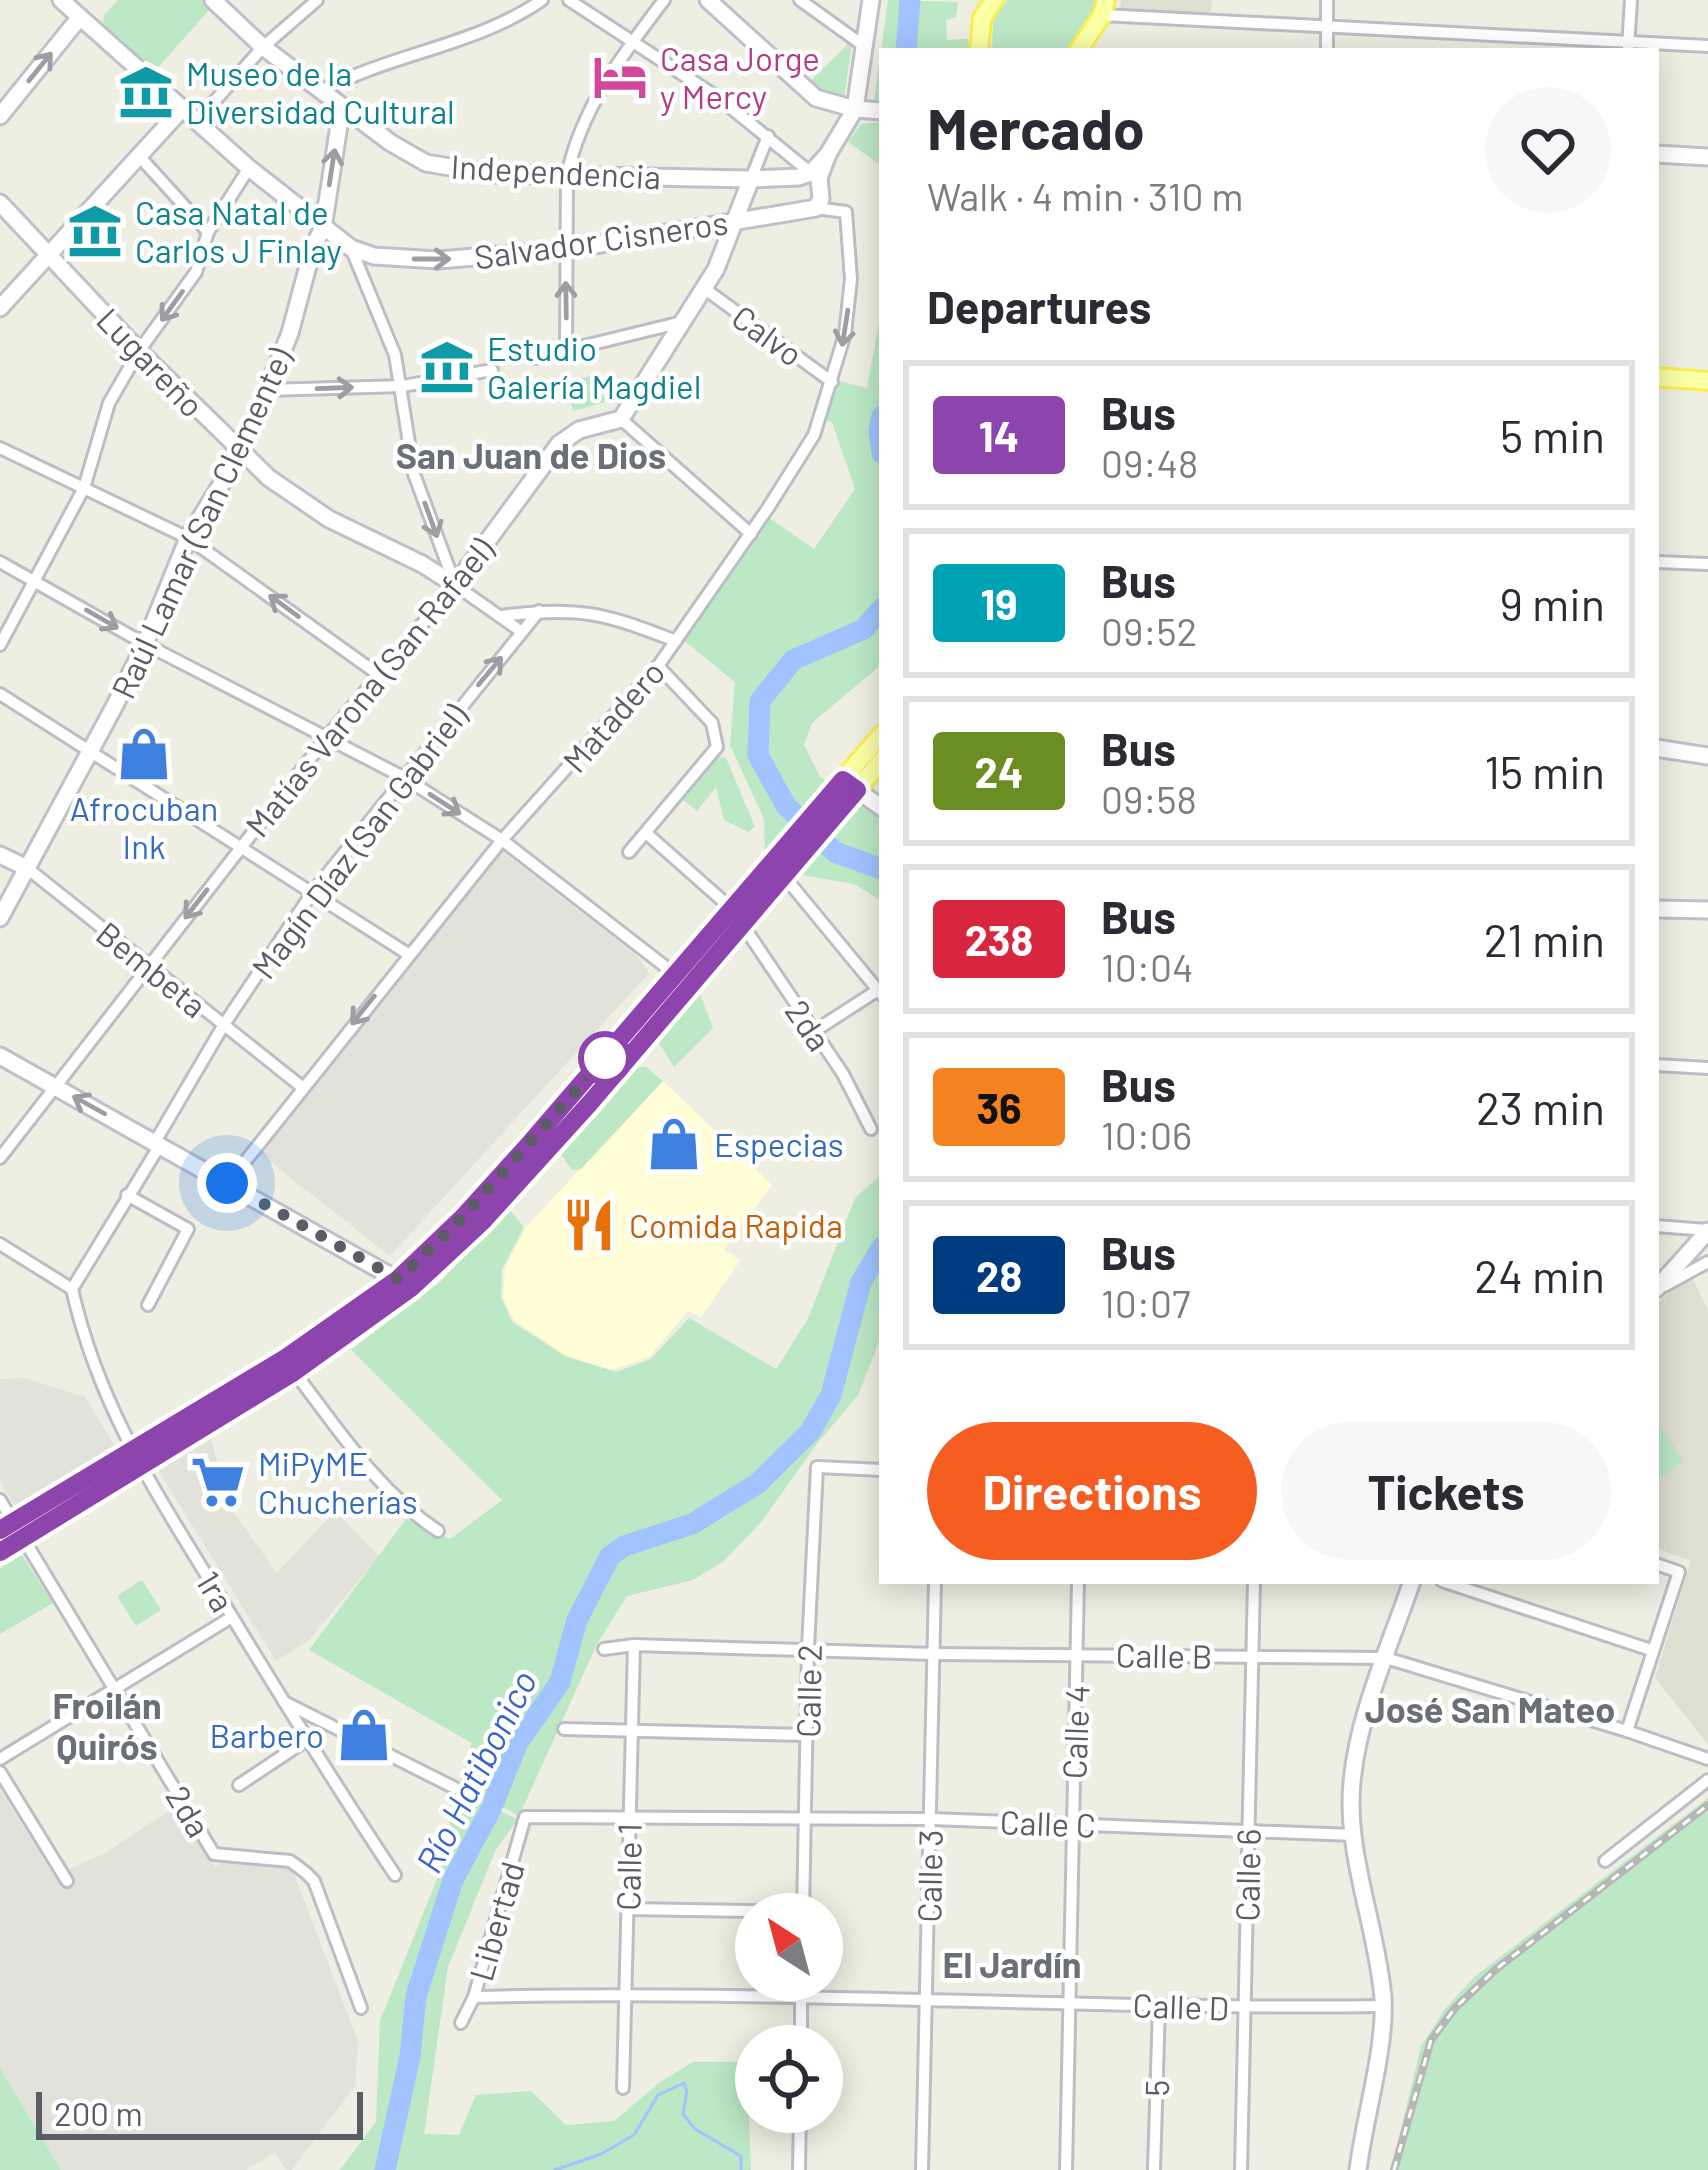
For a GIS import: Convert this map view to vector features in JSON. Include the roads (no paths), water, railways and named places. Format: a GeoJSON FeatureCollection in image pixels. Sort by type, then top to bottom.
{"type":"FeatureCollection","features":[{"type":"Feature","properties":{"kind":"main road"},"geometry":{"type":"LineString","coordinates":[[980,47],[982,18],[994,0]]}},
{"type":"Feature","properties":{"kind":"main road"},"geometry":{"type":"LineString","coordinates":[[1080,48],[1104,8]]}},
{"type":"Feature","properties":{"kind":"main road"},"geometry":{"type":"LineString","coordinates":[[1659,377],[1708,381]]}},
{"type":"Feature","properties":{"kind":"main road"},"geometry":{"type":"LineString","coordinates":[[0,1552],[12,1530],[289,1366],[405,1284],[463,1217],[538,1148],[782,868],[846,790],[879,739]]}},
{"type":"Feature","properties":{"kind":"main road"},"geometry":{"type":"LineString","coordinates":[[846,790],[879,762]]}},
{"type":"Feature","properties":{"kind":"street","name":"Salvador Cisneros"},"geometry":{"type":"LineString","coordinates":[[61,0],[249,168],[351,248],[374,256],[438,260],[566,250],[815,208]]}},
{"type":"Feature","properties":{"kind":"street","name":"Independencia"},"geometry":{"type":"LineString","coordinates":[[213,0],[263,47],[391,143],[426,163],[474,172],[568,176],[815,178]]}},
{"type":"Feature","properties":{"kind":"street"},"geometry":{"type":"LineString","coordinates":[[196,122],[263,47],[317,0]]}},
{"type":"Feature","properties":{"kind":"street"},"geometry":{"type":"LineString","coordinates":[[322,92],[346,78],[495,26],[542,0]]}},
{"type":"Feature","properties":{"kind":"street"},"geometry":{"type":"LineString","coordinates":[[569,0],[768,136],[815,178],[820,199],[815,208]]}},
{"type":"Feature","properties":{"kind":"street"},"geometry":{"type":"LineString","coordinates":[[566,350],[568,176],[573,150],[591,105],[664,0]]}},
{"type":"Feature","properties":{"kind":"street"},"geometry":{"type":"LineString","coordinates":[[708,0],[843,128]]}},
{"type":"Feature","properties":{"kind":"street"},"geometry":{"type":"LineString","coordinates":[[800,0],[864,46]]}},
{"type":"Feature","properties":{"kind":"street"},"geometry":{"type":"LineString","coordinates":[[815,178],[855,109],[871,0]]}},
{"type":"Feature","properties":{"kind":"street"},"geometry":{"type":"LineString","coordinates":[[1327,48],[1328,0]]}},
{"type":"Feature","properties":{"kind":"street"},"geometry":{"type":"LineString","coordinates":[[1628,48],[1631,0]]}},
{"type":"Feature","properties":{"kind":"street"},"geometry":{"type":"LineString","coordinates":[[1104,8],[1628,48],[1708,46]]}},
{"type":"Feature","properties":{"kind":"street"},"geometry":{"type":"LineString","coordinates":[[0,116],[80,17]]}},
{"type":"Feature","properties":{"kind":"street"},"geometry":{"type":"LineString","coordinates":[[816,98],[879,111]]}},
{"type":"Feature","properties":{"kind":"street","name":"Raúl Lamar (San Clemente)"},"geometry":{"type":"LineString","coordinates":[[0,919],[91,752],[145,644],[188,538],[240,454],[268,390],[323,228],[342,106]]}},
{"type":"Feature","properties":{"kind":"street"},"geometry":{"type":"LineString","coordinates":[[0,308],[181,110]]}},
{"type":"Feature","properties":{"kind":"street"},"geometry":{"type":"LineString","coordinates":[[843,128],[879,111]]}},
{"type":"Feature","properties":{"kind":"street"},"geometry":{"type":"LineString","coordinates":[[751,534],[621,419],[705,289],[768,136]]}},
{"type":"Feature","properties":{"kind":"street"},"geometry":{"type":"LineString","coordinates":[[1659,154],[1708,157]]}},
{"type":"Feature","properties":{"kind":"street"},"geometry":{"type":"LineString","coordinates":[[139,156],[208,232]]}},
{"type":"Feature","properties":{"kind":"street"},"geometry":{"type":"LineString","coordinates":[[0,645],[84,488],[110,403],[139,351],[196,272],[208,232],[249,168]]}},
{"type":"Feature","properties":{"kind":"street","name":"Lugareño"},"geometry":{"type":"LineString","coordinates":[[0,203],[240,454],[329,519],[422,564],[522,632]]}},
{"type":"Feature","properties":{"kind":"street","name":"Matadero"},"geometry":{"type":"LineString","coordinates":[[227,1183],[502,840],[658,666],[814,435],[845,334],[851,279],[846,212],[815,208]]}},
{"type":"Feature","properties":{"kind":"street"},"geometry":{"type":"LineString","coordinates":[[351,248],[395,355],[414,474],[455,585]]}},
{"type":"Feature","properties":{"kind":"street","name":"Calvo"},"geometry":{"type":"LineString","coordinates":[[705,289],[832,382]]}},
{"type":"Feature","properties":{"kind":"street"},"geometry":{"type":"LineString","coordinates":[[535,358],[685,321]]}},
{"type":"Feature","properties":{"kind":"street"},"geometry":{"type":"LineString","coordinates":[[268,390],[403,386],[492,370]]}},
{"type":"Feature","properties":{"kind":"street","name":"Matías Varona (San Rafael)"},"geometry":{"type":"LineString","coordinates":[[0,1159],[327,737],[455,585],[559,444],[579,430],[621,419]]}},
{"type":"Feature","properties":{"kind":"street"},"geometry":{"type":"LineString","coordinates":[[0,448],[188,538],[379,674]]}},
{"type":"Feature","properties":{"kind":"street"},"geometry":{"type":"LineString","coordinates":[[0,562],[145,644],[403,777],[502,840],[682,981]]}},
{"type":"Feature","properties":{"kind":"street"},"geometry":{"type":"LineString","coordinates":[[1659,562],[1708,564]]}},
{"type":"Feature","properties":{"kind":"street"},"geometry":{"type":"LineString","coordinates":[[501,616],[564,609],[607,614],[676,641]]}},
{"type":"Feature","properties":{"kind":"street","name":"Magín Díaz (San Gabriel)"},"geometry":{"type":"LineString","coordinates":[[72,1289],[223,1026],[313,893],[539,611]]}},
{"type":"Feature","properties":{"kind":"street"},"geometry":{"type":"LineString","coordinates":[[629,852],[717,747],[712,723],[658,666]]}},
{"type":"Feature","properties":{"kind":"street"},"geometry":{"type":"LineString","coordinates":[[0,694],[408,954]]}},
{"type":"Feature","properties":{"kind":"street"},"geometry":{"type":"LineString","coordinates":[[1659,748],[1708,756]]}},
{"type":"Feature","properties":{"kind":"street"},"geometry":{"type":"LineString","coordinates":[[846,790],[879,806]]}},
{"type":"Feature","properties":{"kind":"street","name":"2da"},"geometry":{"type":"LineString","coordinates":[[646,833],[736,916],[843,1074],[871,1129]]}},
{"type":"Feature","properties":{"kind":"street","name":"Bembeta"},"geometry":{"type":"LineString","coordinates":[[0,855],[26,868],[302,1087]]}},
{"type":"Feature","properties":{"kind":"street"},"geometry":{"type":"LineString","coordinates":[[782,868],[879,991]]}},
{"type":"Feature","properties":{"kind":"street"},"geometry":{"type":"LineString","coordinates":[[1659,909],[1708,910]]}},
{"type":"Feature","properties":{"kind":"street"},"geometry":{"type":"LineString","coordinates":[[813,1032],[879,993]]}},
{"type":"Feature","properties":{"kind":"street"},"geometry":{"type":"LineString","coordinates":[[0,1056],[405,1284]]}},
{"type":"Feature","properties":{"kind":"street"},"geometry":{"type":"LineString","coordinates":[[1659,1065],[1708,1068]]}},
{"type":"Feature","properties":{"kind":"street"},"geometry":{"type":"LineString","coordinates":[[127,1195],[188,1229],[148,1305]]}},
{"type":"Feature","properties":{"kind":"street"},"geometry":{"type":"LineString","coordinates":[[1659,1226],[1708,1231]]}},
{"type":"Feature","properties":{"kind":"street"},"geometry":{"type":"LineString","coordinates":[[1659,1287],[1708,1231]]}},
{"type":"Feature","properties":{"kind":"street"},"geometry":{"type":"LineString","coordinates":[[0,1244],[72,1289]]}},
{"type":"Feature","properties":{"kind":"street"},"geometry":{"type":"LineString","coordinates":[[1659,1288],[1708,1262]]}},
{"type":"Feature","properties":{"kind":"street","name":"1ra"},"geometry":{"type":"LineString","coordinates":[[72,1289],[97,1376],[135,1459],[305,1742],[395,1875]]}},
{"type":"Feature","properties":{"kind":"street"},"geometry":{"type":"LineString","coordinates":[[289,1366],[386,1487],[438,1531]]}},
{"type":"Feature","properties":{"kind":"street","name":"Calle 2"},"geometry":{"type":"LineString","coordinates":[[803,1893],[808,1648],[818,1467],[879,1470]]}},
{"type":"Feature","properties":{"kind":"street","name":"2da"},"geometry":{"type":"LineString","coordinates":[[0,1500],[12,1530],[214,1854],[290,1861],[314,1881],[362,2008]]}},
{"type":"Feature","properties":{"kind":"street"},"geometry":{"type":"LineString","coordinates":[[1627,1731],[1679,1572],[1659,1565]]}},
{"type":"Feature","properties":{"kind":"street","name":"Calle 3"},"geometry":{"type":"LineString","coordinates":[[922,2170],[935,1584]]}},
{"type":"Feature","properties":{"kind":"street","name":"Calle 4"},"geometry":{"type":"LineString","coordinates":[[1066,2170],[1078,1584]]}},
{"type":"Feature","properties":{"kind":"street","name":"Calle 6"},"geometry":{"type":"LineString","coordinates":[[1241,2170],[1254,1584]]}},
{"type":"Feature","properties":{"kind":"street"},"geometry":{"type":"LineString","coordinates":[[1358,2170],[1383,2006],[1375,1935],[1354,1834],[1351,1788],[1356,1747],[1411,1584]]}},
{"type":"Feature","properties":{"kind":"street"},"geometry":{"type":"LineString","coordinates":[[1451,1584],[1652,1650]]}},
{"type":"Feature","properties":{"kind":"street"},"geometry":{"type":"LineString","coordinates":[[0,1759],[232,1617]]}},
{"type":"Feature","properties":{"kind":"street","name":"Calle 1"},"geometry":{"type":"LineString","coordinates":[[623,2088],[634,1646]]}},
{"type":"Feature","properties":{"kind":"street","name":"Calle B"},"geometry":{"type":"LineString","coordinates":[[604,1648],[1386,1658],[1708,1760]]}},
{"type":"Feature","properties":{"kind":"street"},"geometry":{"type":"LineString","coordinates":[[281,1700],[455,1788]]}},
{"type":"Feature","properties":{"kind":"street"},"geometry":{"type":"LineString","coordinates":[[564,1729],[807,1735]]}},
{"type":"Feature","properties":{"kind":"street"},"geometry":{"type":"LineString","coordinates":[[238,1785],[305,1742]]}},
{"type":"Feature","properties":{"kind":"street"},"geometry":{"type":"LineString","coordinates":[[0,1772],[67,1881]]}},
{"type":"Feature","properties":{"kind":"street"},"geometry":{"type":"LineString","coordinates":[[1605,1862],[1708,1780]]}},
{"type":"Feature","properties":{"kind":"street","name":"Calle C"},"geometry":{"type":"LineString","coordinates":[[525,1817],[931,1819],[1354,1834]]}},
{"type":"Feature","properties":{"kind":"street","name":"Libertad"},"geometry":{"type":"LineString","coordinates":[[461,2023],[474,1997],[525,1817]]}},
{"type":"Feature","properties":{"kind":"street"},"geometry":{"type":"LineString","coordinates":[[628,1909],[735,1911]]}},
{"type":"Feature","properties":{"kind":"street","name":"Calle D"},"geometry":{"type":"LineString","coordinates":[[474,1997],[735,1995]]}},
{"type":"Feature","properties":{"kind":"street","name":"Calle D"},"geometry":{"type":"LineString","coordinates":[[843,1998],[1244,2008],[1383,2006]]}},
{"type":"Feature","properties":{"kind":"street","name":"5"},"geometry":{"type":"LineString","coordinates":[[1154,2170],[1159,2005]]}},
{"type":"Feature","properties":{"kind":"street"},"geometry":{"type":"LineString","coordinates":[[799,2170],[800,2133]]}},
{"type":"Feature","properties":{"kind":"waterway","name":"Río Hatibonico"},"geometry":{"type":"LineString","coordinates":[[906,48],[910,0]]}},
{"type":"Feature","properties":{"kind":"waterway","name":"Río Hatibonico"},"geometry":{"type":"LineString","coordinates":[[879,612],[864,629],[793,660],[760,701],[758,755],[786,806],[827,845],[879,868]]}},
{"type":"Feature","properties":{"kind":"waterway","name":"Río Hatibonico"},"geometry":{"type":"LineString","coordinates":[[385,2170],[410,2056],[416,1996],[453,1880],[491,1809],[517,1744],[560,1682],[577,1620],[610,1556],[624,1546],[692,1524],[757,1484],[810,1432],[831,1395],[861,1282],[879,1252]]}},
{"type":"Feature","properties":{"kind":"waterway"},"geometry":{"type":"LineString","coordinates":[[555,2170],[601,2154],[634,2135],[658,2095],[684,2083],[683,2114],[695,2129],[741,2156],[741,2170]]}},
{"type":"Feature","properties":{"kind":"railway"},"geometry":{"type":"LineString","coordinates":[[1394,2170],[1431,2040],[1455,2008],[1495,1970],[1708,1805]]}},
{"type":"Feature","properties":{"kind":"place","name":"Casa Jorge y Mercy"},"geometry":{"type":"Point","coordinates":[620,77]}},
{"type":"Feature","properties":{"kind":"place","name":"Museo de la Diversidad Cultural"},"geometry":{"type":"Point","coordinates":[146,92]}},
{"type":"Feature","properties":{"kind":"place","name":"Casa Natal de Carlos J Finlay"},"geometry":{"type":"Point","coordinates":[95,231]}},
{"type":"Feature","properties":{"kind":"place","name":"Estudio Galería Magdiel"},"geometry":{"type":"Point","coordinates":[447,367]}},
{"type":"Feature","properties":{"kind":"place","name":"Afrocuban Ink"},"geometry":{"type":"Point","coordinates":[144,754]}},
{"type":"Feature","properties":{"kind":"place","name":"Especias"},"geometry":{"type":"Point","coordinates":[674,1144]}},
{"type":"Feature","properties":{"kind":"place","name":"Comida Rapida"},"geometry":{"type":"Point","coordinates":[589,1225]}},
{"type":"Feature","properties":{"kind":"place","name":"MiPyME Chucherías"},"geometry":{"type":"Point","coordinates":[218,1482]}},
{"type":"Feature","properties":{"kind":"place","name":"Barbero"},"geometry":{"type":"Point","coordinates":[364,1735]}},
{"type":"Feature","properties":{"kind":"district","name":"San Juan de Dios"},"geometry":{"type":"Point","coordinates":[531,454]}},
{"type":"Feature","properties":{"kind":"district","name":"José San Mateo"},"geometry":{"type":"Point","coordinates":[1490,1708]}},
{"type":"Feature","properties":{"kind":"district","name":"Froilán Quirós"},"geometry":{"type":"Point","coordinates":[107,1724]}},
{"type":"Feature","properties":{"kind":"district","name":"El Jardín"},"geometry":{"type":"Point","coordinates":[1012,1963]}}]}
